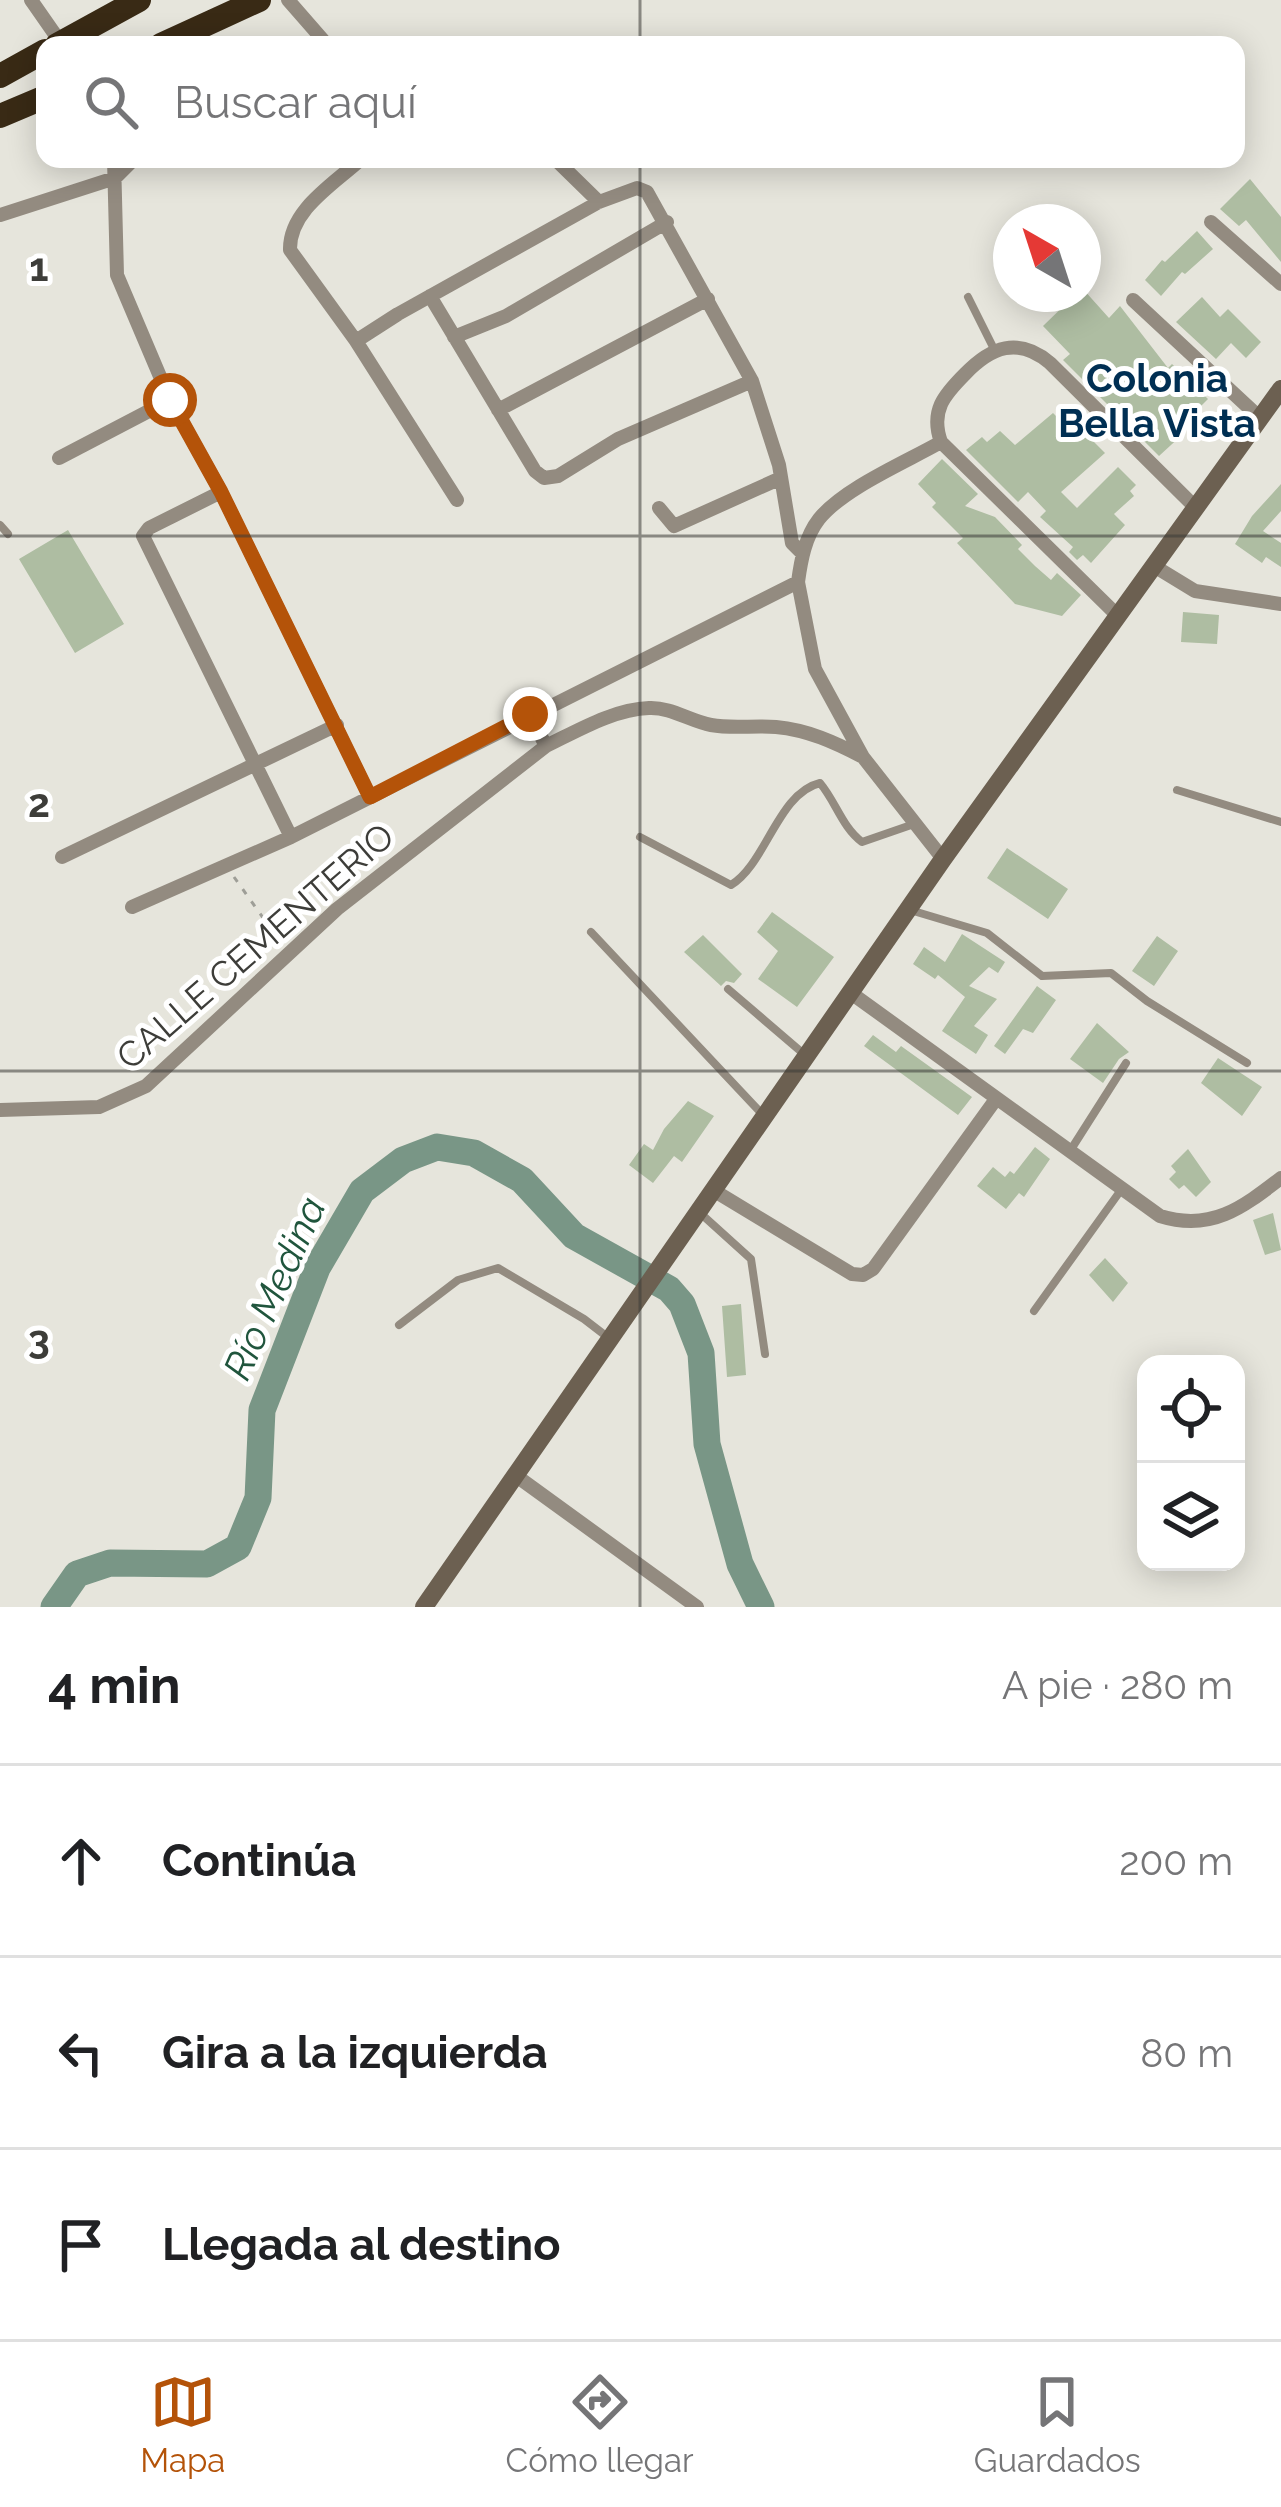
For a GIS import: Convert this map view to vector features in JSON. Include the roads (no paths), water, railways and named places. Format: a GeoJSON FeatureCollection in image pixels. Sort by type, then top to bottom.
{"type":"FeatureCollection","features":[{"type":"Feature","properties":{"kind":"highway"},"geometry":{"type":"LineString","coordinates":[[72,36],[139,0]]}},
{"type":"Feature","properties":{"kind":"highway"},"geometry":{"type":"LineString","coordinates":[[181,36],[259,0]]}},
{"type":"Feature","properties":{"kind":"highway"},"geometry":{"type":"LineString","coordinates":[[0,76],[36,56]]}},
{"type":"Feature","properties":{"kind":"highway"},"geometry":{"type":"LineString","coordinates":[[0,116],[36,101]]}},
{"type":"Feature","properties":{"kind":"main road"},"geometry":{"type":"LineString","coordinates":[[424,1607],[908,910],[1281,389]]}},
{"type":"Feature","properties":{"kind":"street"},"geometry":{"type":"LineString","coordinates":[[31,0],[49,36]]}},
{"type":"Feature","properties":{"kind":"street"},"geometry":{"type":"LineString","coordinates":[[288,0],[317,36]]}},
{"type":"Feature","properties":{"kind":"street"},"geometry":{"type":"LineString","coordinates":[[114,168],[117,275],[170,400],[221,492],[370,797]]}},
{"type":"Feature","properties":{"kind":"street"},"geometry":{"type":"LineString","coordinates":[[0,215],[115,178],[125,168]]}},
{"type":"Feature","properties":{"kind":"street"},"geometry":{"type":"LineString","coordinates":[[351,168],[299,216],[290,235],[290,250],[356,341],[457,500]]}},
{"type":"Feature","properties":{"kind":"street"},"geometry":{"type":"LineString","coordinates":[[564,168],[599,202]]}},
{"type":"Feature","properties":{"kind":"street"},"geometry":{"type":"LineString","coordinates":[[356,341],[599,202],[637,188],[647,192],[752,381],[781,478],[792,542],[802,553]]}},
{"type":"Feature","properties":{"kind":"street"},"geometry":{"type":"LineString","coordinates":[[454,337],[506,316],[667,221]]}},
{"type":"Feature","properties":{"kind":"street"},"geometry":{"type":"LineString","coordinates":[[1211,222],[1281,284]]}},
{"type":"Feature","properties":{"kind":"street"},"geometry":{"type":"LineString","coordinates":[[430,296],[535,471],[544,478],[558,476],[618,439],[752,381]]}},
{"type":"Feature","properties":{"kind":"street"},"geometry":{"type":"LineString","coordinates":[[498,410],[708,298]]}},
{"type":"Feature","properties":{"kind":"street"},"geometry":{"type":"LineString","coordinates":[[1133,300],[1261,418]]}},
{"type":"Feature","properties":{"kind":"street"},"geometry":{"type":"LineString","coordinates":[[1118,616],[941,442],[936,423],[944,395],[983,355],[994,350],[1018,347],[1040,356],[1196,508]]}},
{"type":"Feature","properties":{"kind":"street"},"geometry":{"type":"LineString","coordinates":[[59,458],[170,400]]}},
{"type":"Feature","properties":{"kind":"street"},"geometry":{"type":"LineString","coordinates":[[941,442],[848,496],[820,519],[802,553],[798,582],[815,669],[863,757],[944,860]]}},
{"type":"Feature","properties":{"kind":"street"},"geometry":{"type":"LineString","coordinates":[[659,508],[674,526],[781,478]]}},
{"type":"Feature","properties":{"kind":"street"},"geometry":{"type":"LineString","coordinates":[[221,492],[142,536],[291,837]]}},
{"type":"Feature","properties":{"kind":"street"},"geometry":{"type":"LineString","coordinates":[[1154,566],[1196,591],[1281,604]]}},
{"type":"Feature","properties":{"kind":"street"},"geometry":{"type":"LineString","coordinates":[[132,907],[291,837],[798,582]]}},
{"type":"Feature","properties":{"kind":"street","name":"CALLE CEMENTERIO"},"geometry":{"type":"LineString","coordinates":[[0,1110],[73,1110],[123,1099],[146,1086],[337,909],[546,746],[584,728],[656,707],[707,724],[740,729],[773,726],[822,736],[863,757]]}},
{"type":"Feature","properties":{"kind":"street"},"geometry":{"type":"LineString","coordinates":[[530,714],[546,746]]}},
{"type":"Feature","properties":{"kind":"street"},"geometry":{"type":"LineString","coordinates":[[62,857],[337,725]]}},
{"type":"Feature","properties":{"kind":"street"},"geometry":{"type":"LineString","coordinates":[[850,993],[1160,1216],[1193,1223],[1226,1216],[1281,1178]]}},
{"type":"Feature","properties":{"kind":"street"},"geometry":{"type":"LineString","coordinates":[[713,1190],[852,1274],[863,1275],[873,1269],[996,1099]]}},
{"type":"Feature","properties":{"kind":"street"},"geometry":{"type":"LineString","coordinates":[[514,1475],[691,1605]]}},
{"type":"Feature","properties":{"kind":"lane"},"geometry":{"type":"LineString","coordinates":[[968,298],[994,350]]}},
{"type":"Feature","properties":{"kind":"lane"},"geometry":{"type":"LineString","coordinates":[[0,525],[8,534]]}},
{"type":"Feature","properties":{"kind":"lane"},"geometry":{"type":"LineString","coordinates":[[640,837],[731,885],[745,877],[769,835],[807,786],[820,783],[835,801],[848,831],[862,842],[916,824]]}},
{"type":"Feature","properties":{"kind":"lane"},"geometry":{"type":"LineString","coordinates":[[1177,790],[1281,822]]}},
{"type":"Feature","properties":{"kind":"lane"},"geometry":{"type":"LineString","coordinates":[[908,910],[987,933],[1042,976],[1111,974],[1247,1063]]}},
{"type":"Feature","properties":{"kind":"lane"},"geometry":{"type":"LineString","coordinates":[[591,932],[764,1116]]}},
{"type":"Feature","properties":{"kind":"lane"},"geometry":{"type":"LineString","coordinates":[[728,989],[807,1056]]}},
{"type":"Feature","properties":{"kind":"lane"},"geometry":{"type":"LineString","coordinates":[[1070,1152],[1126,1064]]}},
{"type":"Feature","properties":{"kind":"lane"},"geometry":{"type":"LineString","coordinates":[[1034,1311],[1121,1190]]}},
{"type":"Feature","properties":{"kind":"lane"},"geometry":{"type":"LineString","coordinates":[[698,1211],[751,1259],[765,1354]]}},
{"type":"Feature","properties":{"kind":"lane"},"geometry":{"type":"LineString","coordinates":[[399,1325],[458,1280],[498,1268],[610,1339]]}},
{"type":"Feature","properties":{"kind":"waterway","name":"Río Medina"},"geometry":{"type":"LineString","coordinates":[[54,1607],[77,1574],[110,1563],[207,1564],[238,1547],[258,1498],[262,1410],[317,1268],[362,1191],[403,1160],[437,1147],[474,1153],[522,1180],[574,1236],[669,1289],[682,1304],[701,1353],[707,1444],[740,1564],[761,1607]]}},
{"type":"Feature","properties":{"kind":"district","name":"Colonia Bella Vista"},"geometry":{"type":"Point","coordinates":[1157,400]}}]}
